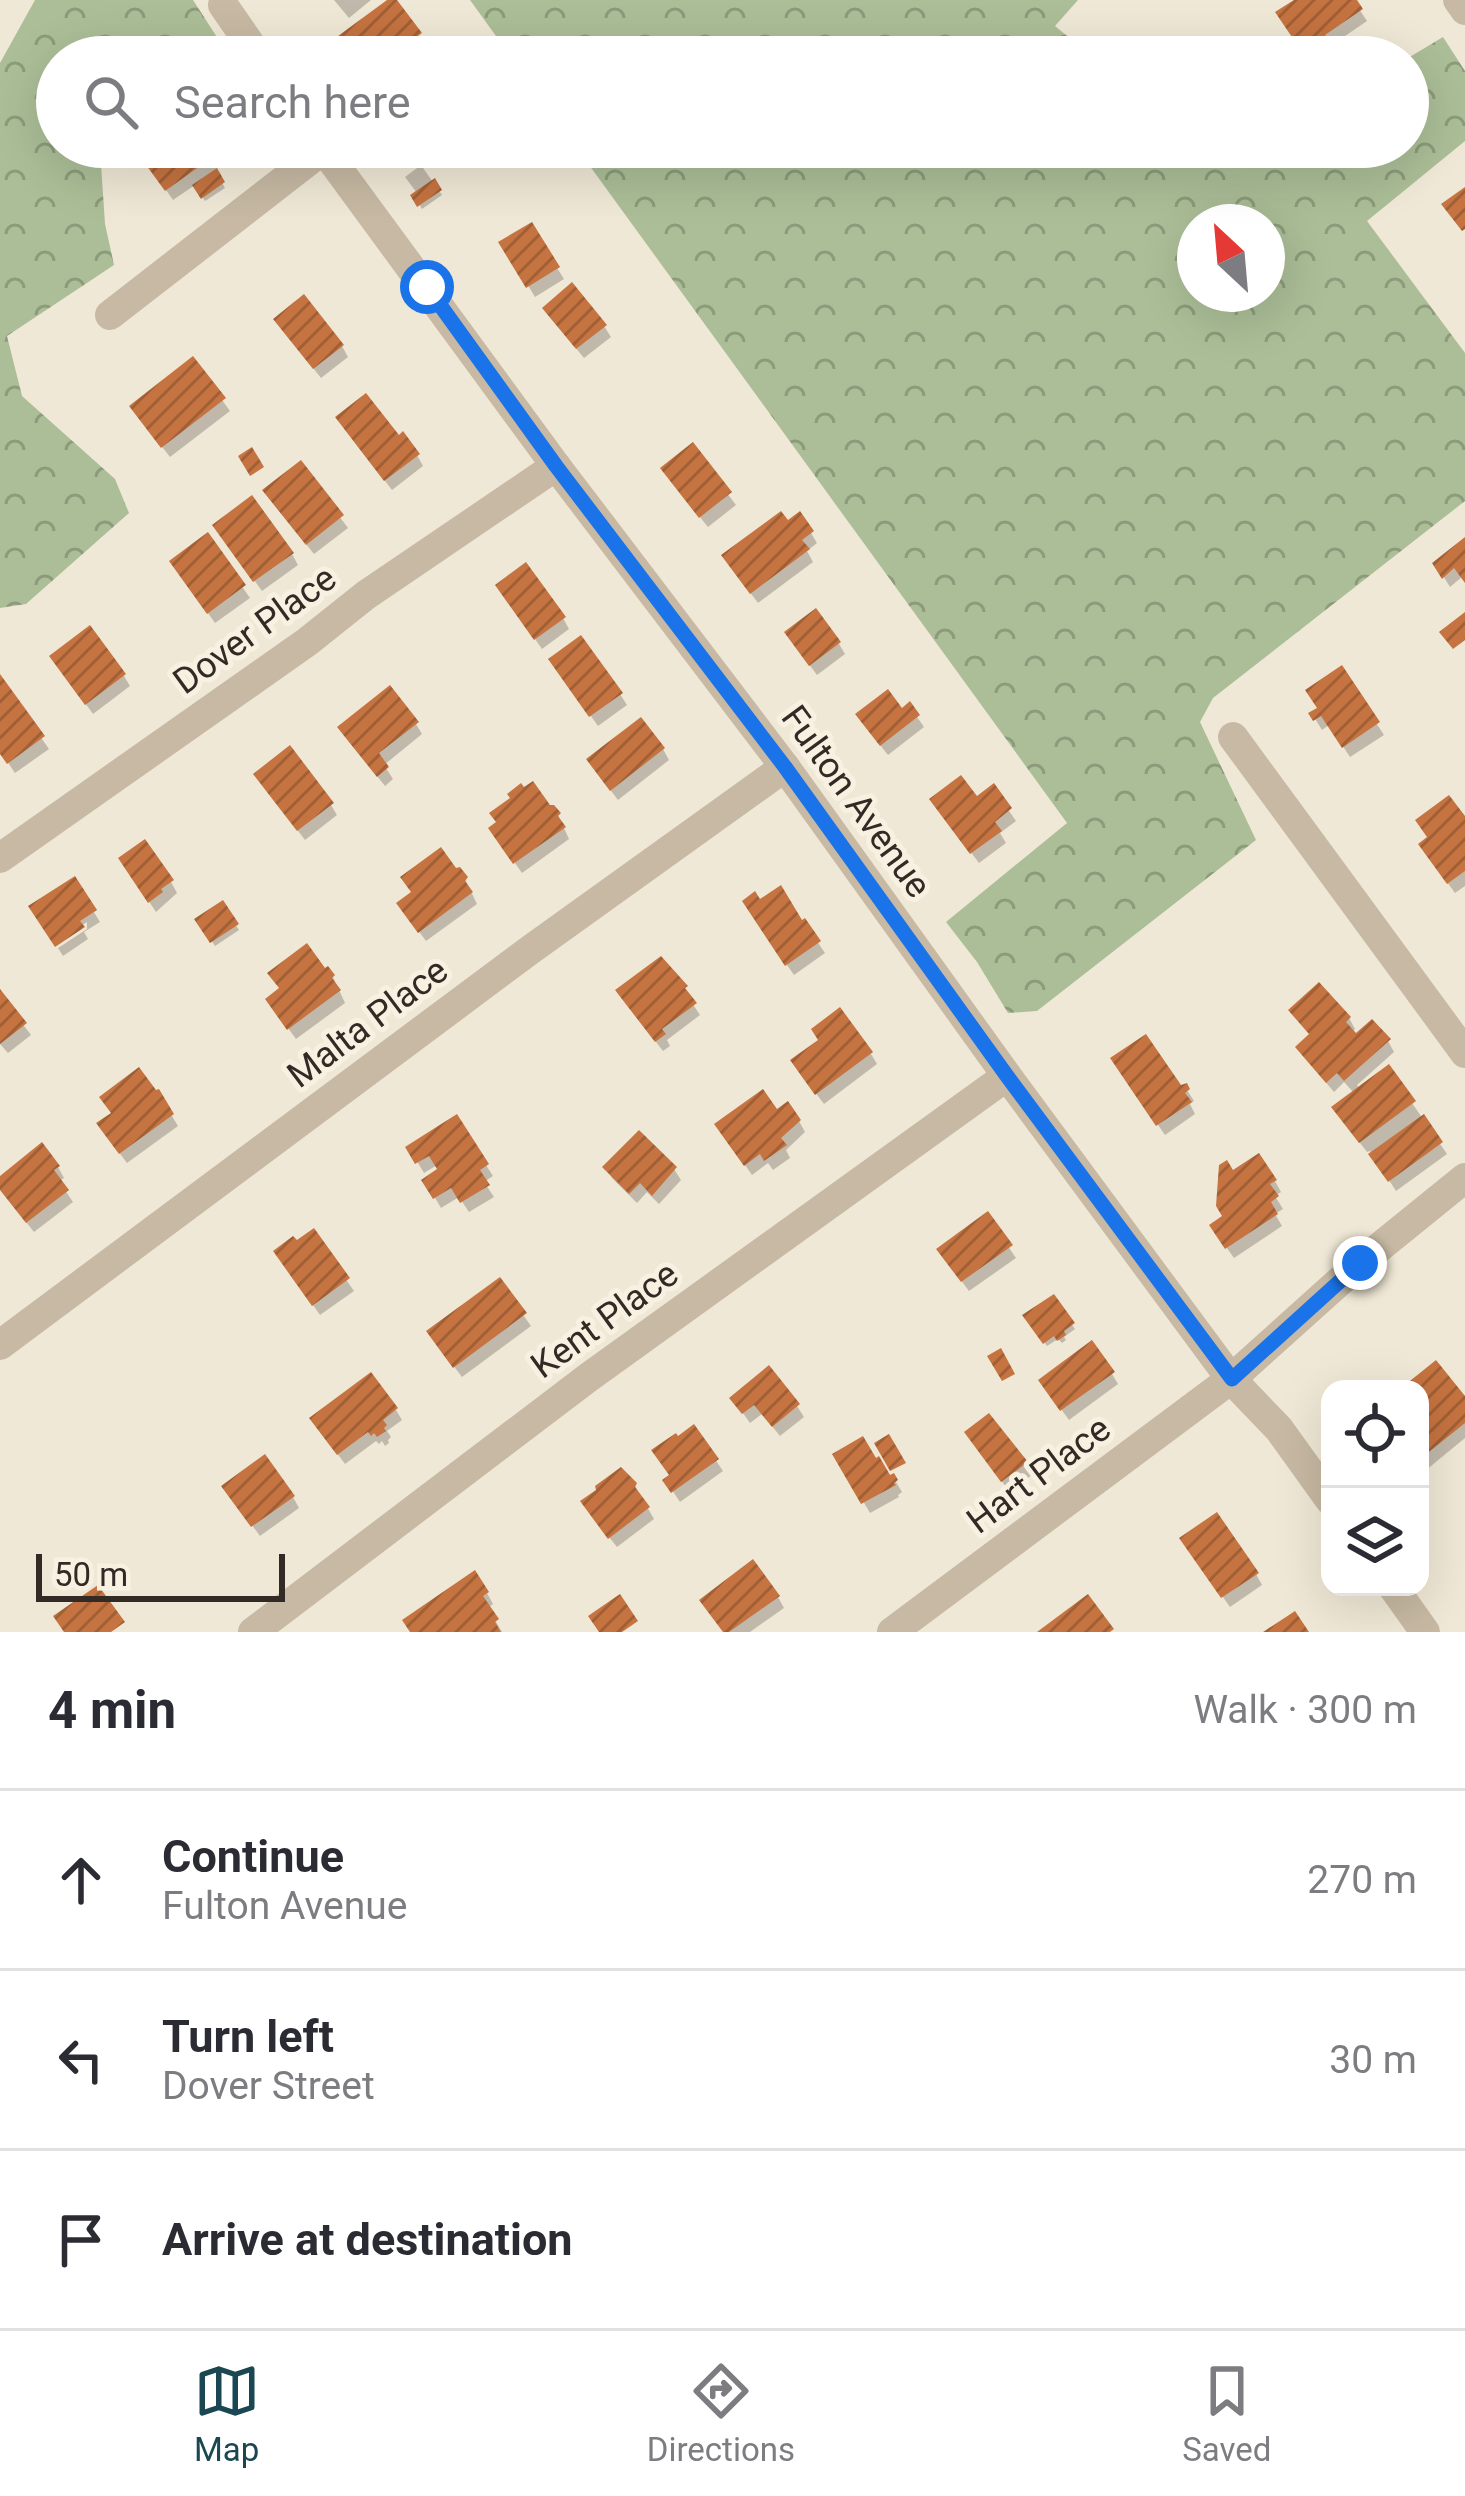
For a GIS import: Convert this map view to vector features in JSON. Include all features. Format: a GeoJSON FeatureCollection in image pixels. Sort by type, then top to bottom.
{"type":"FeatureCollection","features":[{"type":"Feature","properties":{"kind":"street"},"geometry":{"type":"LineString","coordinates":[[1457,0],[1465,10]]}},
{"type":"Feature","properties":{"kind":"street"},"geometry":{"type":"LineString","coordinates":[[223,5],[245,36]]}},
{"type":"Feature","properties":{"kind":"street"},"geometry":{"type":"LineString","coordinates":[[110,315],[297,168]]}},
{"type":"Feature","properties":{"kind":"street","name":"Fulton Avenue"},"geometry":{"type":"LineString","coordinates":[[338,168],[785,767],[1232,1379],[1279,1429],[1321,1488]]}},
{"type":"Feature","properties":{"kind":"street","name":"Dover Place"},"geometry":{"type":"LineString","coordinates":[[0,858],[556,466]]}},
{"type":"Feature","properties":{"kind":"street"},"geometry":{"type":"LineString","coordinates":[[1233,737],[1465,1052]]}},
{"type":"Feature","properties":{"kind":"street","name":"Malta Place"},"geometry":{"type":"LineString","coordinates":[[0,1345],[530,950],[785,767]]}},
{"type":"Feature","properties":{"kind":"street","name":"Kent Place"},"geometry":{"type":"LineString","coordinates":[[253,1632],[589,1377],[1007,1076]]}},
{"type":"Feature","properties":{"kind":"street","name":"Hart Place"},"geometry":{"type":"LineString","coordinates":[[892,1632],[1232,1379],[1360,1263],[1465,1178]]}},
{"type":"Feature","properties":{"kind":"street"},"geometry":{"type":"LineString","coordinates":[[1399,1596],[1425,1632]]}},
{"type":"Feature","properties":{"kind":"green space"},"geometry":{"type":"Polygon","coordinates":[[[35,0],[193,0],[216,36],[36,36],[36,168],[101,168],[114,265],[7,336],[22,396],[115,479],[129,513],[26,604],[0,608],[0,63],[35,0]]]}},
{"type":"Feature","properties":{"kind":"green space"},"geometry":{"type":"Polygon","coordinates":[[[470,0],[1078,0],[1055,26],[1067,36],[496,36],[470,0]]]}},
{"type":"Feature","properties":{"kind":"green space"},"geometry":{"type":"Polygon","coordinates":[[[1443,37],[1465,71],[1465,141],[1367,221],[1465,353],[1465,501],[1213,698],[1200,722],[1256,840],[1037,1011],[1008,1013],[946,922],[1067,823],[591,168],[1429,168],[1429,45],[1443,37]]]}},
{"type":"Feature","properties":{"kind":"building"},"geometry":{"type":"Polygon","coordinates":[[[387,0],[397,0],[422,33],[418,36],[338,36],[387,0]]]}},
{"type":"Feature","properties":{"kind":"building"},"geometry":{"type":"Polygon","coordinates":[[[1294,0],[1357,0],[1363,9],[1326,36],[1291,36],[1275,12],[1294,0]]]}},
{"type":"Feature","properties":{"kind":"building"},"geometry":{"type":"Polygon","coordinates":[[[148,168],[197,168],[165,191],[148,168]]]}},
{"type":"Feature","properties":{"kind":"building"},"geometry":{"type":"Polygon","coordinates":[[[217,168],[225,182],[201,199],[192,185],[217,168]]]}},
{"type":"Feature","properties":{"kind":"building"},"geometry":{"type":"Polygon","coordinates":[[[435,178],[442,190],[417,207],[410,195],[435,178]]]}},
{"type":"Feature","properties":{"kind":"building"},"geometry":{"type":"Polygon","coordinates":[[[1465,187],[1465,229],[1462,231],[1441,204],[1465,187]]]}},
{"type":"Feature","properties":{"kind":"building"},"geometry":{"type":"Polygon","coordinates":[[[532,222],[560,267],[526,288],[498,242],[532,222]]]}},
{"type":"Feature","properties":{"kind":"building"},"geometry":{"type":"Polygon","coordinates":[[[572,282],[607,325],[576,349],[542,308],[572,282]]]}},
{"type":"Feature","properties":{"kind":"building"},"geometry":{"type":"Polygon","coordinates":[[[304,294],[344,345],[313,369],[273,319],[304,294]]]}},
{"type":"Feature","properties":{"kind":"building"},"geometry":{"type":"Polygon","coordinates":[[[193,356],[226,398],[161,448],[129,406],[193,356]]]}},
{"type":"Feature","properties":{"kind":"building"},"geometry":{"type":"Polygon","coordinates":[[[366,393],[420,454],[384,481],[335,417],[366,393]]]}},
{"type":"Feature","properties":{"kind":"building"},"geometry":{"type":"Polygon","coordinates":[[[693,442],[732,492],[699,518],[660,468],[693,442]]]}},
{"type":"Feature","properties":{"kind":"building"},"geometry":{"type":"Polygon","coordinates":[[[252,447],[264,467],[250,476],[238,456],[252,447]]]}},
{"type":"Feature","properties":{"kind":"building"},"geometry":{"type":"Polygon","coordinates":[[[301,460],[344,515],[306,545],[262,490],[301,460]]]}},
{"type":"Feature","properties":{"kind":"building"},"geometry":{"type":"Polygon","coordinates":[[[252,495],[294,553],[253,582],[212,525],[252,495]]]}},
{"type":"Feature","properties":{"kind":"building"},"geometry":{"type":"Polygon","coordinates":[[[781,511],[788,520],[800,511],[814,531],[802,540],[810,549],[750,594],[721,555],[781,511]]]}},
{"type":"Feature","properties":{"kind":"building"},"geometry":{"type":"Polygon","coordinates":[[[208,532],[246,585],[207,614],[169,561],[208,532]]]}},
{"type":"Feature","properties":{"kind":"building"},"geometry":{"type":"Polygon","coordinates":[[[1465,537],[1465,583],[1454,568],[1442,579],[1432,563],[1465,537]]]}},
{"type":"Feature","properties":{"kind":"building"},"geometry":{"type":"Polygon","coordinates":[[[526,562],[566,617],[534,640],[495,585],[526,562]]]}},
{"type":"Feature","properties":{"kind":"building"},"geometry":{"type":"Polygon","coordinates":[[[816,608],[841,642],[809,666],[784,632],[816,608]]]}},
{"type":"Feature","properties":{"kind":"building"},"geometry":{"type":"Polygon","coordinates":[[[1465,612],[1465,640],[1453,649],[1439,632],[1465,612]]]}},
{"type":"Feature","properties":{"kind":"building"},"geometry":{"type":"Polygon","coordinates":[[[90,625],[126,674],[85,705],[49,656],[90,625]]]}},
{"type":"Feature","properties":{"kind":"building"},"geometry":{"type":"Polygon","coordinates":[[[581,635],[623,693],[589,717],[548,659],[581,635]]]}},
{"type":"Feature","properties":{"kind":"building"},"geometry":{"type":"Polygon","coordinates":[[[1342,665],[1380,722],[1342,748],[1321,716],[1313,721],[1308,713],[1317,708],[1305,690],[1342,665]]]}},
{"type":"Feature","properties":{"kind":"building"},"geometry":{"type":"Polygon","coordinates":[[[0,674],[45,736],[7,764],[0,754],[0,674]]]}},
{"type":"Feature","properties":{"kind":"building"},"geometry":{"type":"Polygon","coordinates":[[[390,685],[419,722],[379,753],[389,767],[377,777],[337,727],[390,685]]]}},
{"type":"Feature","properties":{"kind":"building"},"geometry":{"type":"Polygon","coordinates":[[[888,689],[902,708],[910,701],[920,715],[880,746],[855,714],[888,689]]]}},
{"type":"Feature","properties":{"kind":"building"},"geometry":{"type":"Polygon","coordinates":[[[641,717],[665,748],[610,791],[586,759],[641,717]]]}},
{"type":"Feature","properties":{"kind":"building"},"geometry":{"type":"Polygon","coordinates":[[[290,745],[334,803],[297,831],[253,774],[290,745]]]}},
{"type":"Feature","properties":{"kind":"building"},"geometry":{"type":"Polygon","coordinates":[[[961,775],[977,796],[994,783],[1012,808],[995,822],[1002,831],[970,854],[929,799],[961,775]]]}},
{"type":"Feature","properties":{"kind":"building"},"geometry":{"type":"Polygon","coordinates":[[[533,781],[561,813],[558,816],[566,827],[513,864],[488,828],[496,822],[489,813],[521,783],[524,787],[533,781]]]}},
{"type":"Feature","properties":{"kind":"building"},"geometry":{"type":"Polygon","coordinates":[[[1449,795],[1465,816],[1465,871],[1447,884],[1418,844],[1427,837],[1415,820],[1449,795]]]}},
{"type":"Feature","properties":{"kind":"building"},"geometry":{"type":"Polygon","coordinates":[[[145,839],[174,880],[148,903],[118,858],[145,839]]]}},
{"type":"Feature","properties":{"kind":"building"},"geometry":{"type":"Polygon","coordinates":[[[441,847],[468,877],[465,881],[473,892],[418,933],[396,903],[411,892],[400,877],[441,847]]]}},
{"type":"Feature","properties":{"kind":"building"},"geometry":{"type":"Polygon","coordinates":[[[75,876],[97,910],[80,921],[85,927],[55,947],[28,906],[75,876]]]}},
{"type":"Feature","properties":{"kind":"building"},"geometry":{"type":"Polygon","coordinates":[[[781,885],[821,941],[785,966],[742,901],[755,891],[760,899],[781,885]]]}},
{"type":"Feature","properties":{"kind":"building"},"geometry":{"type":"Polygon","coordinates":[[[223,900],[239,924],[210,943],[194,919],[223,900]]]}},
{"type":"Feature","properties":{"kind":"building"},"geometry":{"type":"Polygon","coordinates":[[[307,943],[335,975],[332,978],[341,990],[287,1030],[265,999],[279,988],[267,973],[307,943]]]}},
{"type":"Feature","properties":{"kind":"building"},"geometry":{"type":"Polygon","coordinates":[[[661,956],[697,1003],[662,1029],[666,1034],[655,1042],[615,990],[661,956]]]}},
{"type":"Feature","properties":{"kind":"building"},"geometry":{"type":"Polygon","coordinates":[[[1319,982],[1351,1017],[1346,1022],[1356,1033],[1372,1019],[1391,1039],[1344,1081],[1337,1073],[1326,1083],[1295,1047],[1309,1034],[1288,1010],[1319,982]]]}},
{"type":"Feature","properties":{"kind":"building"},"geometry":{"type":"Polygon","coordinates":[[[0,989],[27,1023],[0,1044],[0,989]]]}},
{"type":"Feature","properties":{"kind":"building"},"geometry":{"type":"Polygon","coordinates":[[[840,1007],[873,1052],[815,1095],[790,1060],[818,1040],[811,1029],[840,1007]]]}},
{"type":"Feature","properties":{"kind":"building"},"geometry":{"type":"Polygon","coordinates":[[[1146,1034],[1181,1085],[1187,1083],[1190,1089],[1185,1093],[1192,1102],[1156,1126],[1110,1058],[1146,1034]]]}},
{"type":"Feature","properties":{"kind":"building"},"geometry":{"type":"Polygon","coordinates":[[[1389,1064],[1416,1101],[1359,1143],[1331,1107],[1389,1064]]]}},
{"type":"Feature","properties":{"kind":"building"},"geometry":{"type":"Polygon","coordinates":[[[139,1067],[174,1114],[119,1154],[96,1123],[111,1113],[99,1097],[139,1067]]]}},
{"type":"Feature","properties":{"kind":"building"},"geometry":{"type":"Polygon","coordinates":[[[763,1089],[777,1109],[788,1101],[801,1120],[781,1138],[787,1145],[764,1161],[760,1154],[744,1166],[714,1124],[763,1089]]]}},
{"type":"Feature","properties":{"kind":"building"},"geometry":{"type":"Polygon","coordinates":[[[457,1114],[489,1164],[480,1170],[490,1185],[460,1203],[451,1188],[433,1199],[421,1180],[437,1169],[429,1156],[415,1164],[405,1147],[457,1114]]]}},
{"type":"Feature","properties":{"kind":"building"},"geometry":{"type":"Polygon","coordinates":[[[1424,1114],[1443,1142],[1388,1182],[1368,1154],[1424,1114]]]}},
{"type":"Feature","properties":{"kind":"building"},"geometry":{"type":"Polygon","coordinates":[[[639,1130],[677,1167],[652,1196],[640,1183],[629,1194],[602,1167],[639,1130]]]}},
{"type":"Feature","properties":{"kind":"building"},"geometry":{"type":"Polygon","coordinates":[[[42,1142],[60,1166],[54,1170],[69,1190],[26,1223],[0,1190],[0,1176],[42,1142]]]}},
{"type":"Feature","properties":{"kind":"building"},"geometry":{"type":"Polygon","coordinates":[[[1259,1153],[1277,1180],[1270,1184],[1279,1196],[1271,1202],[1278,1214],[1225,1249],[1209,1225],[1222,1216],[1216,1206],[1219,1165],[1227,1160],[1233,1170],[1259,1153]]]}},
{"type":"Feature","properties":{"kind":"building"},"geometry":{"type":"Polygon","coordinates":[[[988,1211],[1013,1245],[961,1282],[936,1249],[988,1211]]]}},
{"type":"Feature","properties":{"kind":"building"},"geometry":{"type":"Polygon","coordinates":[[[314,1228],[350,1278],[312,1306],[273,1251],[314,1228]]]}},
{"type":"Feature","properties":{"kind":"building"},"geometry":{"type":"Polygon","coordinates":[[[500,1277],[527,1313],[453,1368],[426,1331],[500,1277]]]}},
{"type":"Feature","properties":{"kind":"building"},"geometry":{"type":"Polygon","coordinates":[[[1054,1294],[1075,1323],[1057,1341],[1054,1336],[1043,1344],[1022,1315],[1054,1294]]]}},
{"type":"Feature","properties":{"kind":"building"},"geometry":{"type":"Polygon","coordinates":[[[1092,1340],[1115,1372],[1060,1411],[1038,1380],[1092,1340]]]}},
{"type":"Feature","properties":{"kind":"building"},"geometry":{"type":"Polygon","coordinates":[[[1001,1348],[1015,1374],[1002,1381],[987,1356],[1001,1348]]]}},
{"type":"Feature","properties":{"kind":"building"},"geometry":{"type":"Polygon","coordinates":[[[1436,1360],[1465,1396],[1465,1423],[1429,1452],[1429,1380],[1411,1380],[1436,1360]]]}},
{"type":"Feature","properties":{"kind":"building"},"geometry":{"type":"Polygon","coordinates":[[[769,1365],[800,1404],[772,1427],[754,1405],[742,1414],[729,1398],[769,1365]]]}},
{"type":"Feature","properties":{"kind":"building"},"geometry":{"type":"Polygon","coordinates":[[[371,1372],[398,1408],[383,1420],[386,1431],[377,1437],[368,1432],[337,1455],[309,1418],[371,1372]]]}},
{"type":"Feature","properties":{"kind":"building"},"geometry":{"type":"Polygon","coordinates":[[[989,1413],[1028,1462],[1001,1482],[964,1432],[989,1413]]]}},
{"type":"Feature","properties":{"kind":"building"},"geometry":{"type":"Polygon","coordinates":[[[694,1424],[719,1459],[671,1493],[662,1480],[669,1475],[651,1450],[694,1424]]]}},
{"type":"Feature","properties":{"kind":"building"},"geometry":{"type":"Polygon","coordinates":[[[889,1434],[906,1463],[890,1471],[874,1443],[889,1434]]]}},
{"type":"Feature","properties":{"kind":"building"},"geometry":{"type":"Polygon","coordinates":[[[863,1436],[898,1480],[861,1504],[832,1454],[863,1436]]]}},
{"type":"Feature","properties":{"kind":"building"},"geometry":{"type":"Polygon","coordinates":[[[265,1454],[295,1496],[251,1527],[221,1486],[265,1454]]]}},
{"type":"Feature","properties":{"kind":"building"},"geometry":{"type":"Polygon","coordinates":[[[621,1467],[650,1507],[608,1539],[580,1501],[621,1467]]]}},
{"type":"Feature","properties":{"kind":"building"},"geometry":{"type":"Polygon","coordinates":[[[1217,1512],[1259,1573],[1221,1598],[1179,1538],[1217,1512]]]}},
{"type":"Feature","properties":{"kind":"building"},"geometry":{"type":"Polygon","coordinates":[[[753,1559],[780,1596],[723,1632],[699,1600],[753,1559]]]}},
{"type":"Feature","properties":{"kind":"building"},"geometry":{"type":"Polygon","coordinates":[[[475,1570],[489,1592],[483,1596],[499,1619],[495,1622],[501,1632],[410,1632],[402,1620],[475,1570]]]}},
{"type":"Feature","properties":{"kind":"building"},"geometry":{"type":"Polygon","coordinates":[[[98,1585],[125,1622],[111,1632],[64,1632],[53,1616],[98,1585]]]}},
{"type":"Feature","properties":{"kind":"building"},"geometry":{"type":"Polygon","coordinates":[[[620,1594],[638,1621],[622,1632],[599,1632],[588,1616],[620,1594]]]}},
{"type":"Feature","properties":{"kind":"building"},"geometry":{"type":"Polygon","coordinates":[[[1088,1594],[1114,1629],[1110,1632],[1037,1632],[1088,1594]]]}},
{"type":"Feature","properties":{"kind":"building"},"geometry":{"type":"Polygon","coordinates":[[[1295,1611],[1309,1632],[1263,1632],[1295,1611]]]}},
{"type":"Feature","properties":{"kind":"route"},"geometry":{"type":"LineString","coordinates":[[427,287],[1232,1379],[1360,1263]]}}]}
